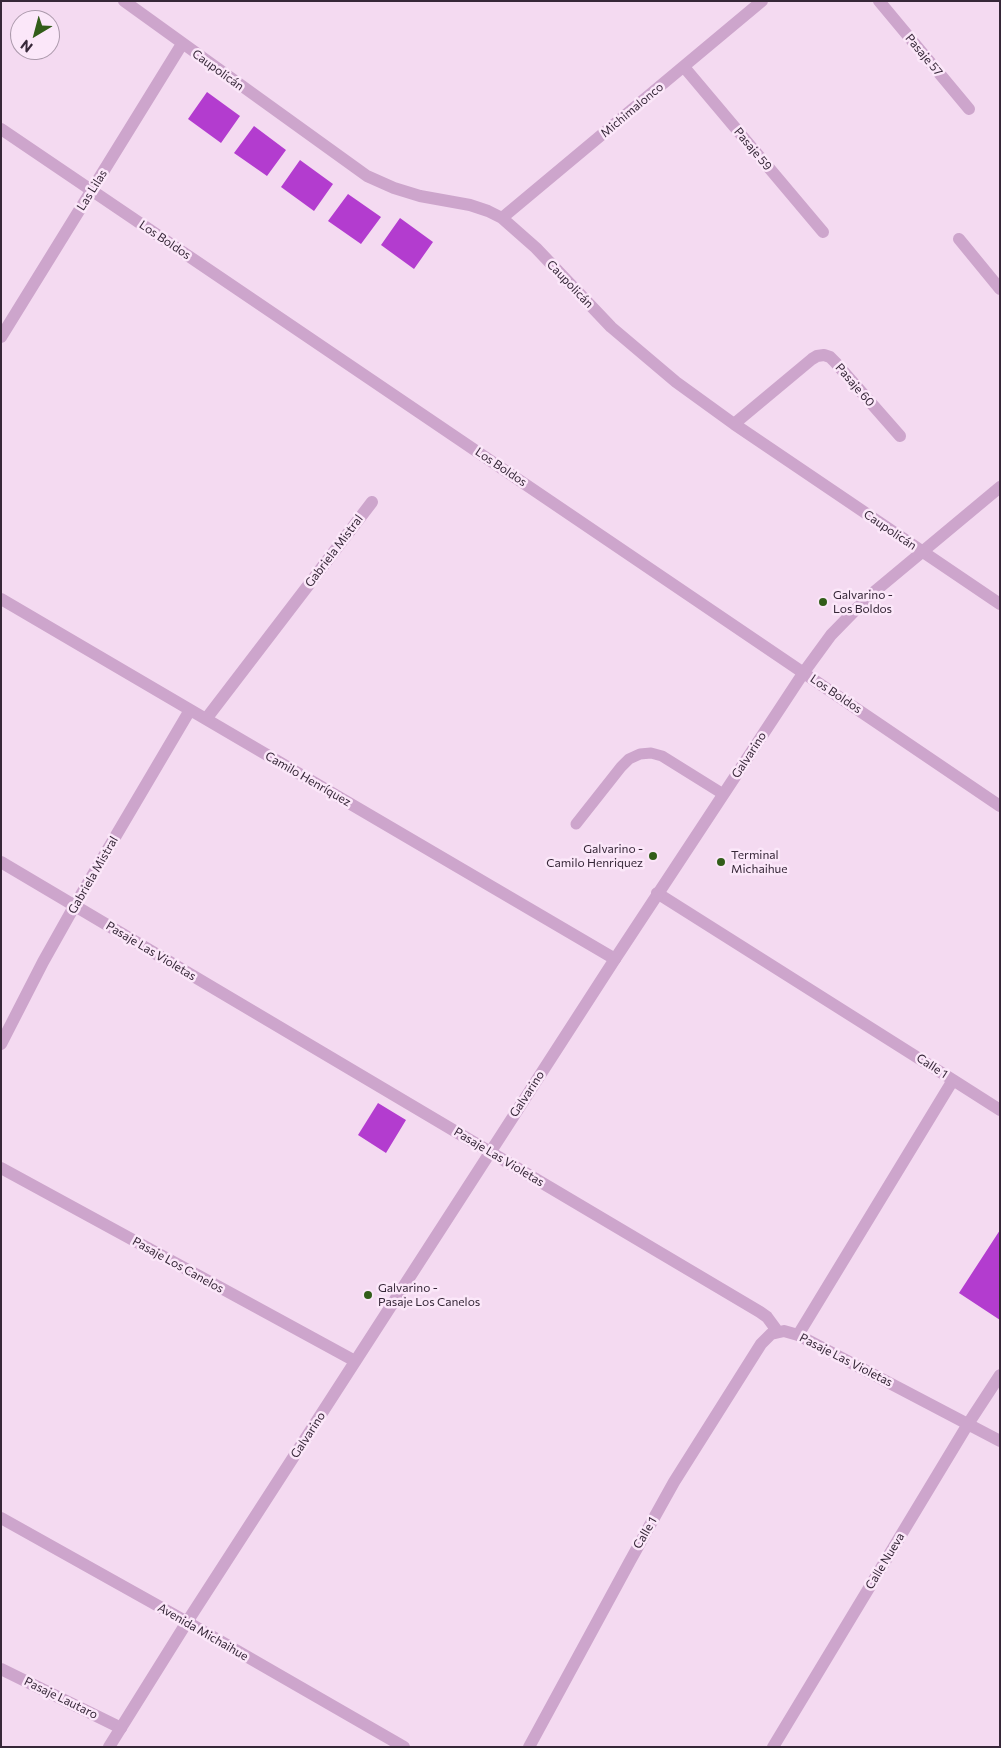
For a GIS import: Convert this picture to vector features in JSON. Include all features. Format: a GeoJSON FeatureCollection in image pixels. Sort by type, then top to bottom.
{"type":"FeatureCollection","features":[{"type":"Feature","properties":{"kind":"street","name":"Caupolicán"},"geometry":{"type":"LineString","coordinates":[[124,1],[367,176],[394,188],[420,196],[488,210],[502,218],[536,248],[611,327],[676,382],[734,424],[1000,604]]}},
{"type":"Feature","properties":{"kind":"street","name":"Michimalonco"},"geometry":{"type":"LineString","coordinates":[[502,218],[762,1]]}},
{"type":"Feature","properties":{"kind":"street","name":"Pasaje 57"},"geometry":{"type":"LineString","coordinates":[[878,1],[969,109]]}},
{"type":"Feature","properties":{"kind":"street","name":"Las Lilas"},"geometry":{"type":"LineString","coordinates":[[1,337],[182,44]]}},
{"type":"Feature","properties":{"kind":"street","name":"Pasaje 59"},"geometry":{"type":"LineString","coordinates":[[684,67],[823,232]]}},
{"type":"Feature","properties":{"kind":"street","name":"Los Boldos"},"geometry":{"type":"LineString","coordinates":[[1,129],[1000,806]]}},
{"type":"Feature","properties":{"kind":"street"},"geometry":{"type":"LineString","coordinates":[[959,240],[1000,289]]}},
{"type":"Feature","properties":{"kind":"street","name":"Pasaje 60"},"geometry":{"type":"LineString","coordinates":[[734,424],[812,359],[824,355],[830,357],[835,362],[900,436]]}},
{"type":"Feature","properties":{"kind":"street","name":"Galvarino"},"geometry":{"type":"LineString","coordinates":[[109,1747],[187,1622],[657,893],[804,672],[831,635],[868,597],[1000,487]]}},
{"type":"Feature","properties":{"kind":"street","name":"Gabriela Mistral"},"geometry":{"type":"LineString","coordinates":[[206,719],[372,502]]}},
{"type":"Feature","properties":{"kind":"street","name":"Camilo Henríquez"},"geometry":{"type":"LineString","coordinates":[[1,599],[615,959]]}},
{"type":"Feature","properties":{"kind":"street","name":"Gabriela Mistral"},"geometry":{"type":"LineString","coordinates":[[1,1044],[75,905],[190,710]]}},
{"type":"Feature","properties":{"kind":"street","name":"Pasaje Las Violetas"},"geometry":{"type":"LineString","coordinates":[[1,862],[760,1312],[767,1317],[778,1332],[791,1332],[798,1335],[1000,1442]]}},
{"type":"Feature","properties":{"kind":"street","name":"Calle 1"},"geometry":{"type":"LineString","coordinates":[[657,893],[953,1080],[798,1335]]}},
{"type":"Feature","properties":{"kind":"street"},"geometry":{"type":"LineString","coordinates":[[953,1080],[1000,1110]]}},
{"type":"Feature","properties":{"kind":"street","name":"Pasaje Los Canelos"},"geometry":{"type":"LineString","coordinates":[[1,1168],[355,1361]]}},
{"type":"Feature","properties":{"kind":"street","name":"Calle 1"},"geometry":{"type":"LineString","coordinates":[[529,1747],[674,1482],[765,1338],[778,1332]]}},
{"type":"Feature","properties":{"kind":"street","name":"Calle Nueva"},"geometry":{"type":"LineString","coordinates":[[772,1747],[968,1424],[1000,1376]]}},
{"type":"Feature","properties":{"kind":"street","name":"Avenida Michaihue"},"geometry":{"type":"LineString","coordinates":[[1,1518],[404,1747]]}},
{"type":"Feature","properties":{"kind":"street","name":"Pasaje Lautaro"},"geometry":{"type":"LineString","coordinates":[[1,1669],[121,1728]]}},
{"type":"Feature","properties":{"kind":"lane"},"geometry":{"type":"LineString","coordinates":[[576,824],[621,767],[629,759],[640,754],[662,756],[723,794]]}},
{"type":"Feature","properties":{"kind":"building"},"geometry":{"type":"Polygon","coordinates":[[[207,92],[240,116],[221,143],[188,119],[207,92]]]}},
{"type":"Feature","properties":{"kind":"building"},"geometry":{"type":"Polygon","coordinates":[[[254,126],[286,150],[267,176],[234,153],[254,126]]]}},
{"type":"Feature","properties":{"kind":"building"},"geometry":{"type":"Polygon","coordinates":[[[300,160],[333,184],[314,211],[281,187],[300,160]]]}},
{"type":"Feature","properties":{"kind":"building"},"geometry":{"type":"Polygon","coordinates":[[[348,194],[381,217],[361,244],[328,221],[348,194]]]}},
{"type":"Feature","properties":{"kind":"building"},"geometry":{"type":"Polygon","coordinates":[[[400,218],[433,242],[414,269],[381,245],[400,218]]]}},
{"type":"Feature","properties":{"kind":"building"},"geometry":{"type":"Polygon","coordinates":[[[378,1103],[406,1120],[386,1153],[358,1135],[378,1103]]]}},
{"type":"Feature","properties":{"kind":"building"},"geometry":{"type":"Polygon","coordinates":[[[1000,1230],[1000,1320],[959,1293],[1000,1230]]]}},
{"type":"Feature","properties":{"kind":"place","name":"Galvarino - Los Boldos"},"geometry":{"type":"Point","coordinates":[823,602]}},
{"type":"Feature","properties":{"kind":"place","name":"Galvarino - Camilo Henriquez"},"geometry":{"type":"Point","coordinates":[653,856]}},
{"type":"Feature","properties":{"kind":"place","name":"Terminal Michaihue"},"geometry":{"type":"Point","coordinates":[721,862]}},
{"type":"Feature","properties":{"kind":"place","name":"Galvarino - Pasaje Los Canelos"},"geometry":{"type":"Point","coordinates":[368,1295]}}]}
